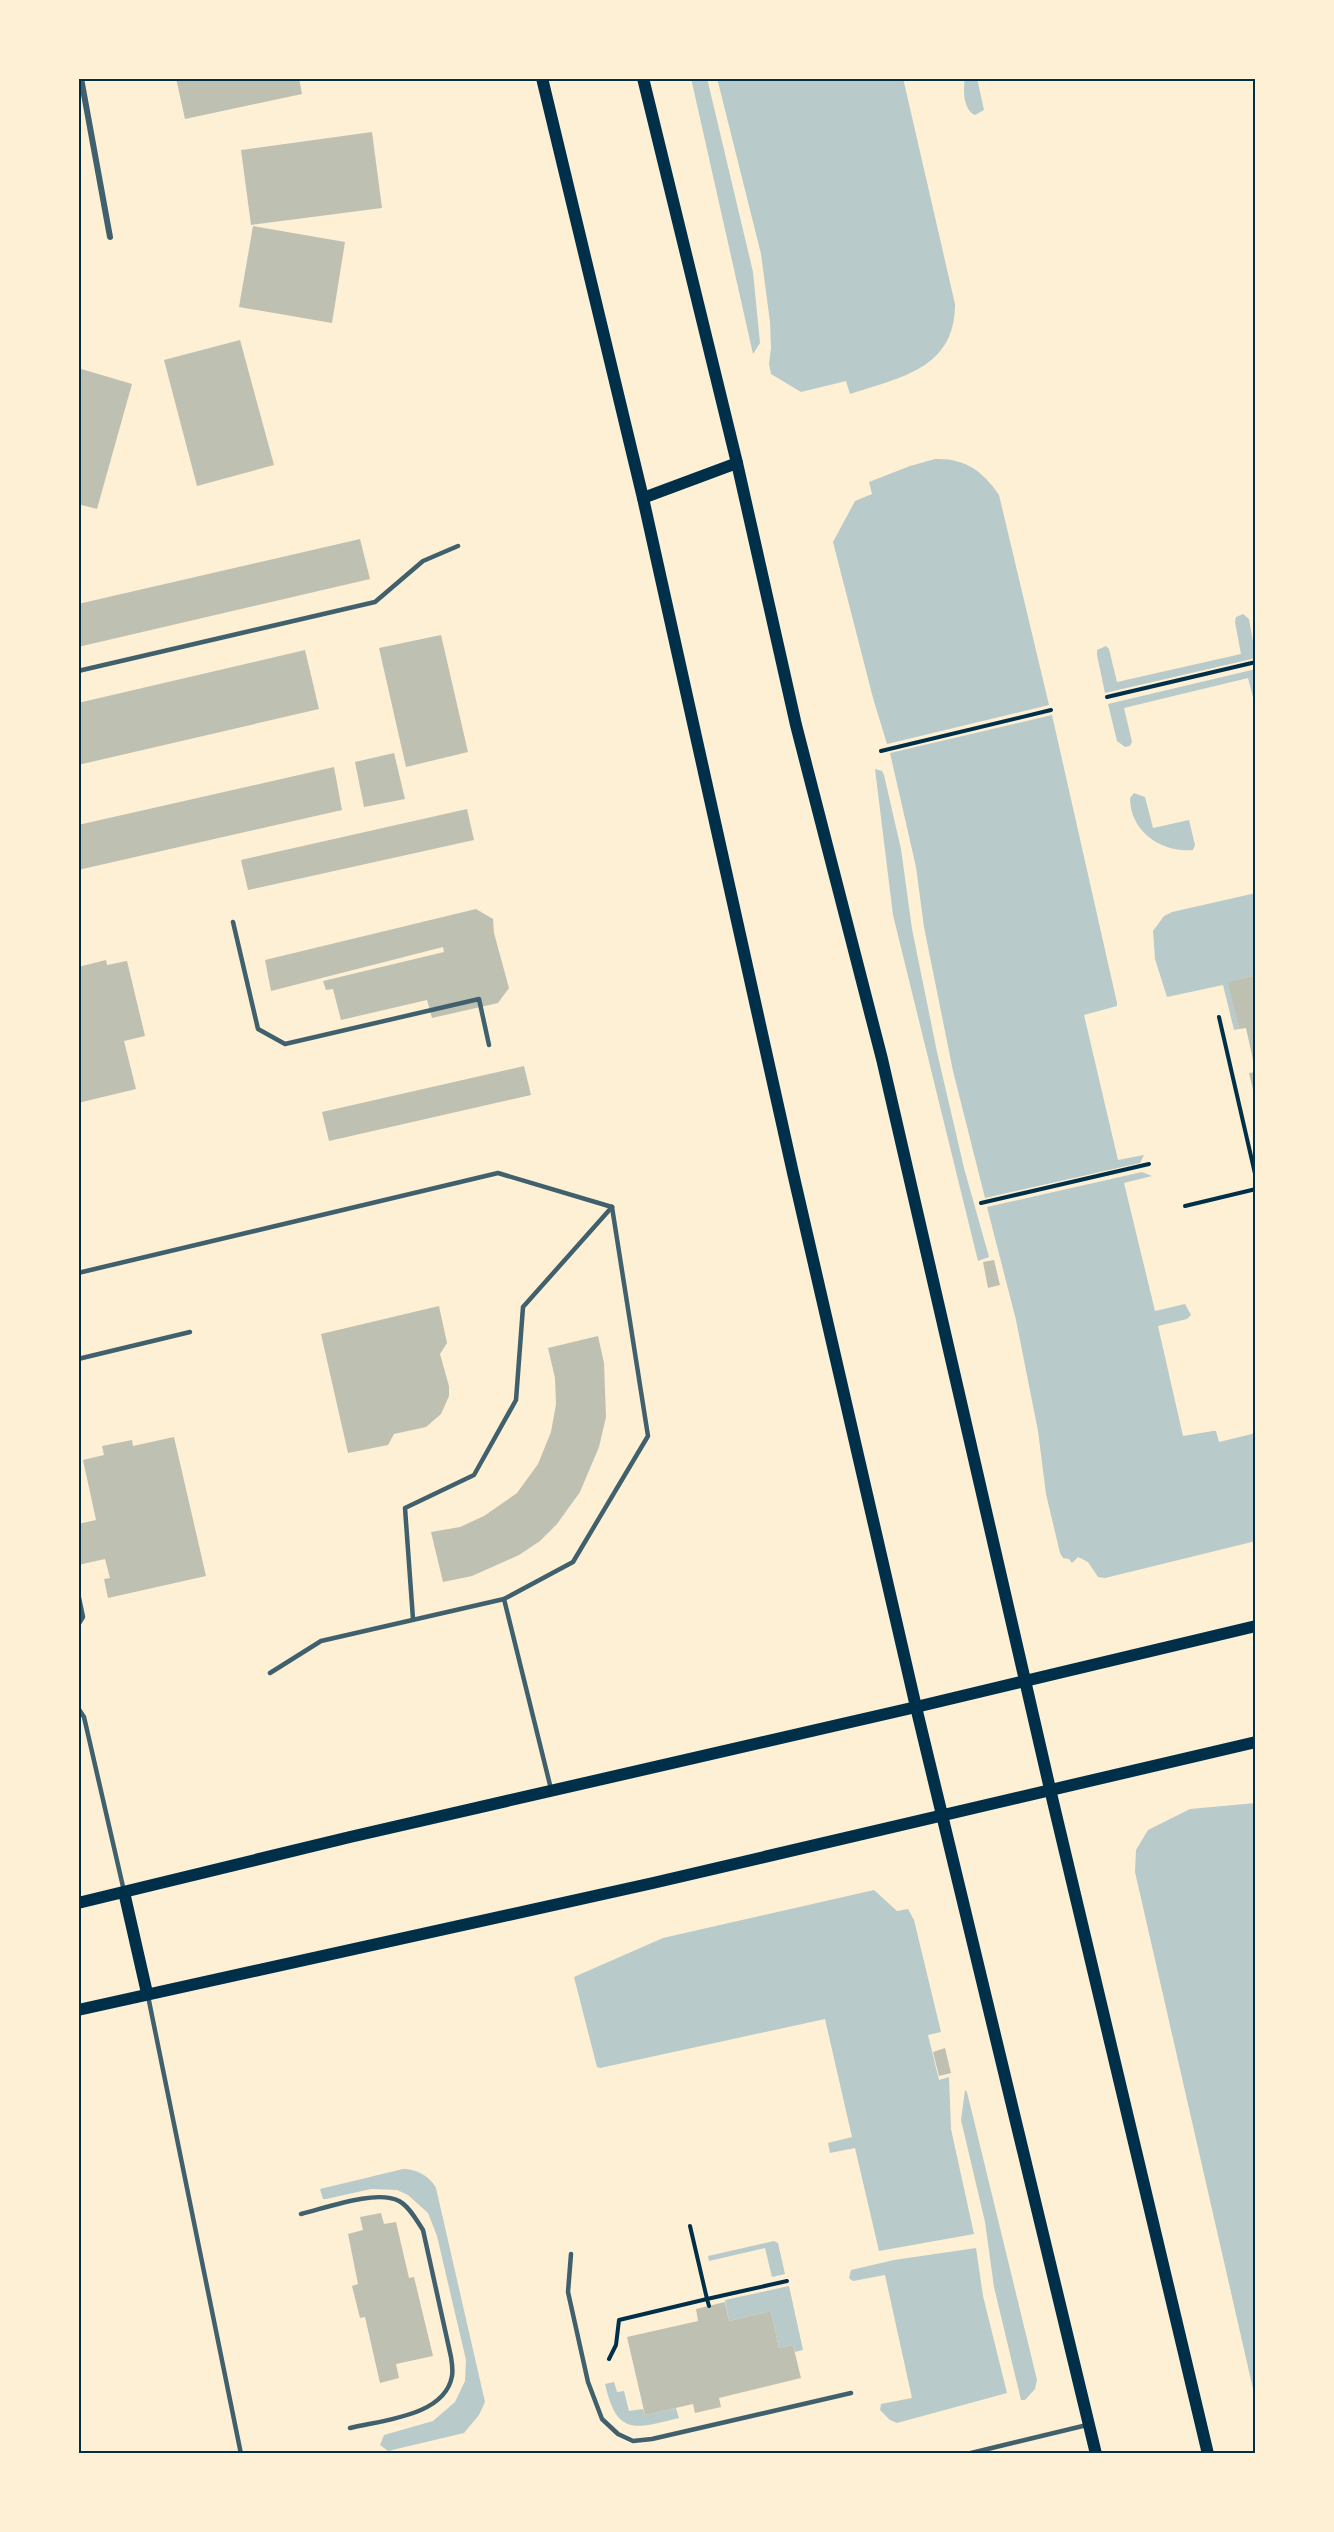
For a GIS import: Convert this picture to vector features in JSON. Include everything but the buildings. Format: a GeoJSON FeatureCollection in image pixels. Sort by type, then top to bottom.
{"type":"FeatureCollection","features":[{"type":"Feature","properties":{"kind":"main road"},"geometry":{"type":"LineString","coordinates":[[542,78],[643,498],[793,1173],[916,1707],[1096,2454]]}},
{"type":"Feature","properties":{"kind":"main road"},"geometry":{"type":"LineString","coordinates":[[643,78],[737,463],[796,725],[884,1070],[1050,1789],[1208,2454]]}},
{"type":"Feature","properties":{"kind":"main road"},"geometry":{"type":"LineString","coordinates":[[643,498],[737,463]]}},
{"type":"Feature","properties":{"kind":"main road"},"geometry":{"type":"LineString","coordinates":[[78,1903],[350,1837],[552,1792],[1256,1626]]}},
{"type":"Feature","properties":{"kind":"main road"},"geometry":{"type":"LineString","coordinates":[[78,2010],[653,1883],[1256,1742]]}},
{"type":"Feature","properties":{"kind":"main road"},"geometry":{"type":"LineString","coordinates":[[124,1892],[147,1993]]}},
{"type":"Feature","properties":{"kind":"street"},"geometry":{"type":"LineString","coordinates":[[81,78],[110,237]]}},
{"type":"Feature","properties":{"kind":"lane"},"geometry":{"type":"LineString","coordinates":[[78,671],[375,602],[423,561],[458,546]]}},
{"type":"Feature","properties":{"kind":"lane"},"geometry":{"type":"LineString","coordinates":[[233,922],[258,1029],[285,1044],[479,999],[489,1045]]}},
{"type":"Feature","properties":{"kind":"lane"},"geometry":{"type":"LineString","coordinates":[[78,1273],[498,1173],[612,1207]]}},
{"type":"Feature","properties":{"kind":"lane"},"geometry":{"type":"LineString","coordinates":[[270,1673],[321,1641],[504,1599],[573,1562],[648,1436],[612,1207]]}},
{"type":"Feature","properties":{"kind":"lane"},"geometry":{"type":"LineString","coordinates":[[413,1619],[405,1508],[474,1475],[516,1400],[523,1307],[612,1207]]}},
{"type":"Feature","properties":{"kind":"lane"},"geometry":{"type":"LineString","coordinates":[[78,1359],[189,1332]]}},
{"type":"Feature","properties":{"kind":"lane"},"geometry":{"type":"LineString","coordinates":[[78,1593],[83,1617],[78,1625]]}},
{"type":"Feature","properties":{"kind":"lane"},"geometry":{"type":"LineString","coordinates":[[504,1599],[552,1792]]}},
{"type":"Feature","properties":{"kind":"lane"},"geometry":{"type":"LineString","coordinates":[[78,1708],[84,1717],[124,1892]]}},
{"type":"Feature","properties":{"kind":"lane"},"geometry":{"type":"LineString","coordinates":[[147,1993],[241,2454]]}},
{"type":"Feature","properties":{"kind":"lane"},"geometry":{"type":"LineString","coordinates":[[301,2214],[375,2197],[399,2201],[423,2230],[451,2357],[452,2374],[449,2385],[440,2399],[426,2409],[350,2428]]}},
{"type":"Feature","properties":{"kind":"lane"},"geometry":{"type":"LineString","coordinates":[[571,2254],[568,2292],[588,2382],[602,2419],[618,2434],[633,2441],[652,2439],[851,2394]]}},
{"type":"Feature","properties":{"kind":"lane"},"geometry":{"type":"LineString","coordinates":[[967,2454],[1089,2424]]}},
{"type":"Feature","properties":{"kind":"path"},"geometry":{"type":"LineString","coordinates":[[1107,697],[1256,662]]}},
{"type":"Feature","properties":{"kind":"path"},"geometry":{"type":"LineString","coordinates":[[881,751],[1050,710]]}},
{"type":"Feature","properties":{"kind":"path"},"geometry":{"type":"LineString","coordinates":[[1219,1017],[1256,1178]]}},
{"type":"Feature","properties":{"kind":"path"},"geometry":{"type":"LineString","coordinates":[[981,1203],[1149,1164]]}},
{"type":"Feature","properties":{"kind":"path"},"geometry":{"type":"LineString","coordinates":[[1185,1206],[1256,1189]]}},
{"type":"Feature","properties":{"kind":"path"},"geometry":{"type":"LineString","coordinates":[[690,2226],[709,2306]]}},
{"type":"Feature","properties":{"kind":"path"},"geometry":{"type":"LineString","coordinates":[[607,2367],[616,2345],[619,2320],[786,2281]]}},
{"type":"Feature","properties":{"kind":"shaded area"},"geometry":{"type":"Polygon","coordinates":[[[691,78],[707,78],[753,272],[760,343],[753,354],[691,78]]]}},
{"type":"Feature","properties":{"kind":"shaded area"},"geometry":{"type":"Polygon","coordinates":[[[717,78],[903,78],[955,304],[953,326],[946,343],[935,357],[922,367],[888,382],[850,394],[846,381],[801,392],[771,374],[769,364],[770,322],[761,254],[717,78]]]}},
{"type":"Feature","properties":{"kind":"shaded area"},"geometry":{"type":"Polygon","coordinates":[[[965,78],[977,78],[984,110],[975,115],[966,104],[965,78]]]}},
{"type":"Feature","properties":{"kind":"shaded area"},"geometry":{"type":"Polygon","coordinates":[[[935,459],[955,461],[972,468],[986,479],[999,495],[1049,705],[887,744],[833,542],[855,501],[872,494],[869,482],[935,459]]]}},
{"type":"Feature","properties":{"kind":"shaded area"},"geometry":{"type":"Polygon","coordinates":[[[1243,614],[1249,619],[1256,658],[1105,693],[1097,650],[1106,646],[1109,649],[1117,682],[1241,654],[1235,622],[1236,617],[1243,614]]]}},
{"type":"Feature","properties":{"kind":"shaded area"},"geometry":{"type":"Polygon","coordinates":[[[1256,669],[1256,709],[1248,678],[1124,708],[1132,742],[1130,746],[1125,747],[1117,741],[1108,704],[1256,669]]]}},
{"type":"Feature","properties":{"kind":"shaded area"},"geometry":{"type":"Polygon","coordinates":[[[1052,715],[1117,1003],[1117,1006],[1084,1015],[1118,1160],[1144,1155],[1140,1163],[985,1198],[953,1071],[924,927],[916,867],[890,753],[1052,715]]]}},
{"type":"Feature","properties":{"kind":"shaded area"},"geometry":{"type":"Polygon","coordinates":[[[875,769],[882,771],[884,775],[901,849],[912,929],[937,1052],[964,1168],[989,1257],[978,1261],[893,915],[875,769]]]}},
{"type":"Feature","properties":{"kind":"shaded area"},"geometry":{"type":"Polygon","coordinates":[[[1134,793],[1145,797],[1153,828],[1189,820],[1195,845],[1193,850],[1170,848],[1150,838],[1135,821],[1131,810],[1130,798],[1134,793]]]}},
{"type":"Feature","properties":{"kind":"shaded area"},"geometry":{"type":"Polygon","coordinates":[[[1256,893],[1256,975],[1229,982],[1239,1029],[1234,1030],[1223,985],[1167,997],[1155,959],[1153,931],[1164,916],[1172,912],[1256,893]]]}},
{"type":"Feature","properties":{"kind":"shaded area"},"geometry":{"type":"Polygon","coordinates":[[[1142,1172],[1152,1176],[1124,1183],[1155,1311],[1185,1304],[1191,1315],[1187,1319],[1158,1326],[1183,1436],[1216,1431],[1219,1442],[1256,1433],[1256,1541],[1105,1578],[1098,1577],[1088,1562],[1078,1557],[1072,1563],[1069,1559],[1063,1558],[1060,1553],[1046,1494],[1038,1431],[1016,1320],[987,1207],[1142,1172]]]}},
{"type":"Feature","properties":{"kind":"shaded area"},"geometry":{"type":"Polygon","coordinates":[[[1256,1803],[1256,2402],[1135,1872],[1136,1850],[1148,1830],[1190,1809],[1256,1803]]]}},
{"type":"Feature","properties":{"kind":"shaded area"},"geometry":{"type":"Polygon","coordinates":[[[874,1890],[897,1911],[908,1909],[914,1920],[941,2032],[928,2035],[939,2080],[949,2077],[951,2129],[974,2234],[879,2251],[855,2148],[830,2153],[828,2143],[852,2137],[825,2019],[600,2068],[597,2067],[574,1977],[663,1938],[874,1890]]]}},
{"type":"Feature","properties":{"kind":"shaded area"},"geometry":{"type":"Polygon","coordinates":[[[965,2090],[1037,2380],[1035,2389],[1025,2400],[1021,2400],[994,2287],[985,2222],[961,2120],[965,2090]]]}},
{"type":"Feature","properties":{"kind":"shaded area"},"geometry":{"type":"Polygon","coordinates":[[[403,2169],[422,2174],[436,2188],[485,2402],[479,2415],[464,2433],[388,2451],[380,2445],[384,2435],[433,2421],[455,2402],[465,2381],[466,2360],[437,2236],[428,2213],[408,2195],[397,2190],[371,2189],[323,2199],[320,2189],[403,2169]]]}},
{"type":"Feature","properties":{"kind":"shaded area"},"geometry":{"type":"Polygon","coordinates":[[[774,2241],[778,2243],[785,2274],[772,2277],[765,2248],[709,2261],[708,2256],[774,2241]]]}},
{"type":"Feature","properties":{"kind":"shaded area"},"geometry":{"type":"Polygon","coordinates":[[[976,2248],[983,2296],[1007,2393],[897,2423],[890,2420],[880,2410],[881,2404],[912,2398],[885,2275],[853,2281],[849,2278],[851,2270],[894,2260],[976,2248]]]}},
{"type":"Feature","properties":{"kind":"shaded area"},"geometry":{"type":"Polygon","coordinates":[[[789,2286],[803,2350],[795,2352],[793,2345],[779,2348],[771,2311],[729,2321],[725,2300],[789,2286]]]}},
{"type":"Feature","properties":{"kind":"shaded area"},"geometry":{"type":"Polygon","coordinates":[[[614,2382],[617,2392],[624,2391],[629,2411],[643,2409],[645,2415],[676,2408],[679,2418],[639,2426],[622,2421],[615,2413],[605,2384],[614,2382]]]}}]}
